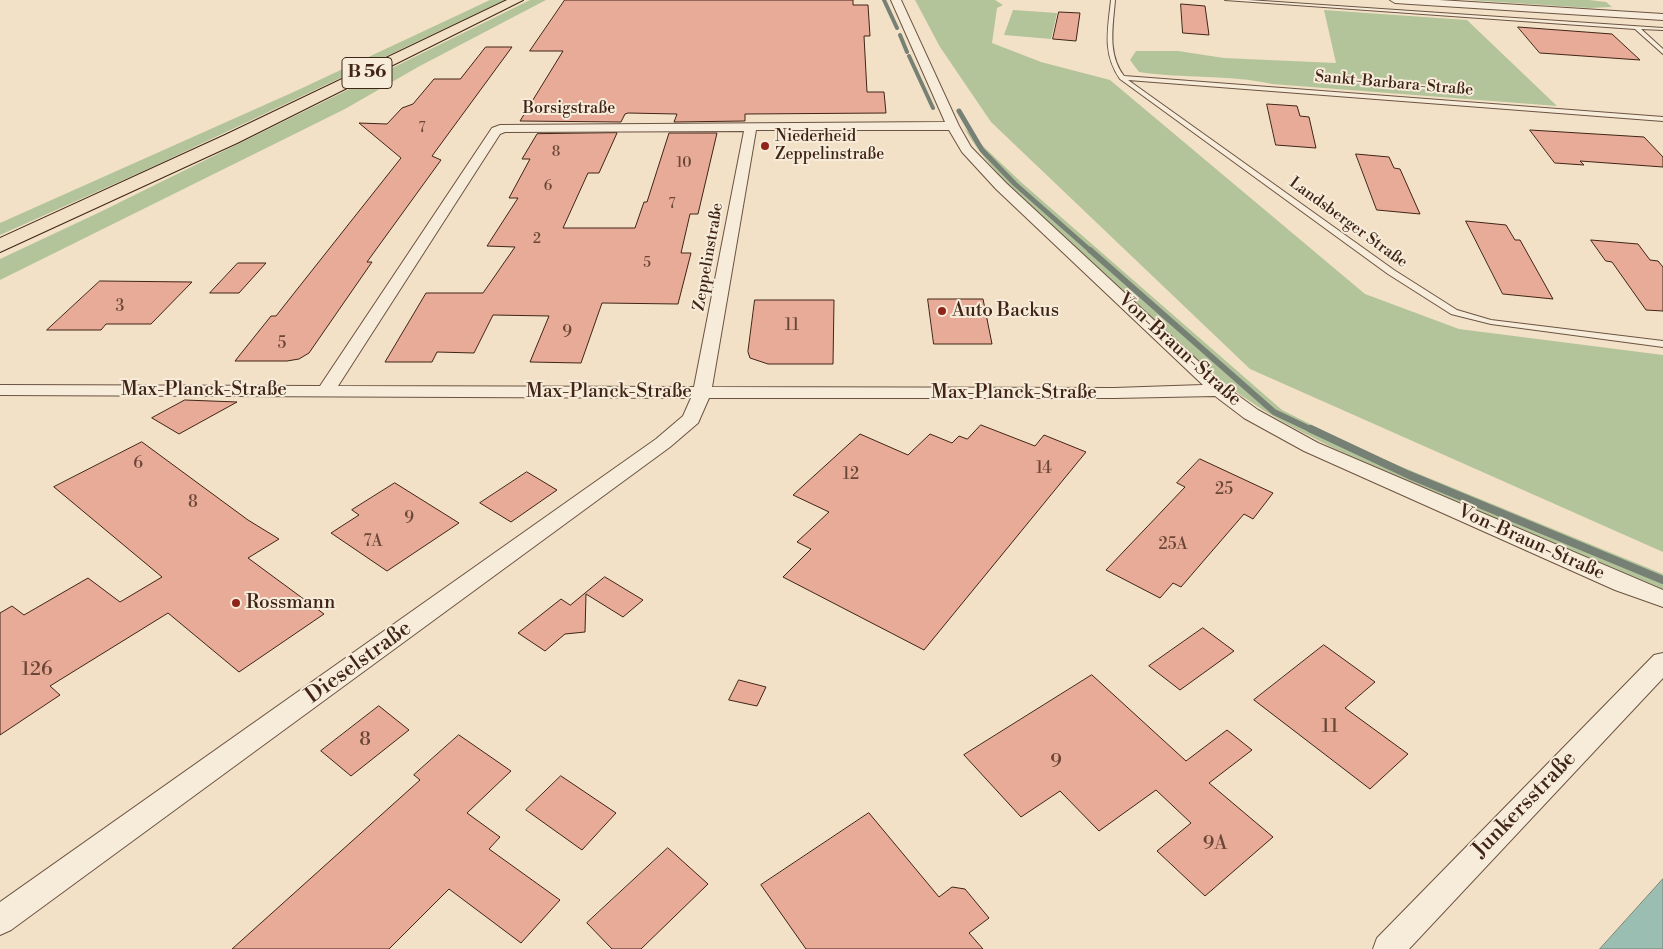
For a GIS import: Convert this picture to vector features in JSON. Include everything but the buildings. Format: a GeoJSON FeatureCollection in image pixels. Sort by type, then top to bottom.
{"type":"FeatureCollection","features":[{"type":"Feature","properties":{"kind":"highway","name":"B 56"},"geometry":{"type":"LineString","coordinates":[[0,246],[231,139],[517,0]]}},
{"type":"Feature","properties":{"kind":"street","name":"Von-Braun-Straße"},"geometry":{"type":"LineString","coordinates":[[896,0],[953,126],[966,149],[1001,186],[1219,390],[1251,414],[1311,447],[1623,584],[1663,599]]}},
{"type":"Feature","properties":{"kind":"street"},"geometry":{"type":"LineString","coordinates":[[1395,0],[1663,17]]}},
{"type":"Feature","properties":{"kind":"street"},"geometry":{"type":"LineString","coordinates":[[1614,4],[1625,15]]}},
{"type":"Feature","properties":{"kind":"street","name":"Borsigstraße"},"geometry":{"type":"LineString","coordinates":[[326,390],[496,131],[510,126],[953,126]]}},
{"type":"Feature","properties":{"kind":"street","name":"Zeppelinstraße"},"geometry":{"type":"LineString","coordinates":[[702,393],[751,127]]}},
{"type":"Feature","properties":{"kind":"street","name":"Max-Planck-Straße"},"geometry":{"type":"LineString","coordinates":[[0,390],[1097,393],[1219,390]]}},
{"type":"Feature","properties":{"kind":"street","name":"Dieselstraße"},"geometry":{"type":"LineString","coordinates":[[0,920],[663,443],[691,418],[702,393]]}},
{"type":"Feature","properties":{"kind":"street","name":"Junkersstraße"},"geometry":{"type":"LineString","coordinates":[[1388,949],[1663,662]]}},
{"type":"Feature","properties":{"kind":"lane","name":"Landsberger Straße"},"geometry":{"type":"LineString","coordinates":[[1113,0],[1110,54],[1114,69],[1122,78],[1391,272],[1454,312],[1490,322],[1663,344]]}},
{"type":"Feature","properties":{"kind":"lane"},"geometry":{"type":"LineString","coordinates":[[1227,0],[1663,29]]}},
{"type":"Feature","properties":{"kind":"lane"},"geometry":{"type":"LineString","coordinates":[[1636,27],[1663,52]]}},
{"type":"Feature","properties":{"kind":"lane","name":"Sankt-Barbara-Straße"},"geometry":{"type":"LineString","coordinates":[[1122,78],[1663,120]]}},
{"type":"Feature","properties":{"kind":"green space"},"geometry":{"type":"Polygon","coordinates":[[[490,0],[505,0],[148,169],[0,235],[0,223],[298,90],[490,0]]]}},
{"type":"Feature","properties":{"kind":"green space"},"geometry":{"type":"Polygon","coordinates":[[[530,0],[546,0],[418,67],[345,109],[0,280],[0,259],[98,213],[530,0]]]}},
{"type":"Feature","properties":{"kind":"green space"},"geometry":{"type":"Polygon","coordinates":[[[915,0],[995,0],[1003,5],[997,8],[992,43],[1041,62],[1110,80],[1365,294],[1459,329],[1663,355],[1663,552],[1250,369],[991,122],[940,47],[915,0]]]}},
{"type":"Feature","properties":{"kind":"green space"},"geometry":{"type":"Polygon","coordinates":[[[1467,0],[1589,0],[1606,2],[1612,7],[1589,8],[1467,0]]]}},
{"type":"Feature","properties":{"kind":"green space"},"geometry":{"type":"Polygon","coordinates":[[[1013,10],[1057,13],[1051,39],[1004,35],[1013,10]]]}},
{"type":"Feature","properties":{"kind":"green space"},"geometry":{"type":"Polygon","coordinates":[[[1324,10],[1467,20],[1557,106],[1272,84],[1239,79],[1156,74],[1139,72],[1130,60],[1136,51],[1178,51],[1224,58],[1336,63],[1324,10]]]}},
{"type":"Feature","properties":{"kind":"green space"},"geometry":{"type":"Polygon","coordinates":[[[964,128],[1022,183],[1282,410],[1368,453],[1663,574],[1663,591],[1333,448],[1283,422],[1254,404],[1232,389],[1189,354],[1021,198],[990,165],[964,128]]]}},
{"type":"Feature","properties":{"kind":"water"},"geometry":{"type":"Polygon","coordinates":[[[1663,879],[1663,949],[1600,949],[1663,879]]]}},
{"type":"Feature","properties":{"kind":"waterway"},"geometry":{"type":"LineString","coordinates":[[884,0],[897,28]]}},
{"type":"Feature","properties":{"kind":"waterway"},"geometry":{"type":"LineString","coordinates":[[900,35],[907,52]]}},
{"type":"Feature","properties":{"kind":"waterway"},"geometry":{"type":"LineString","coordinates":[[909,56],[933,108]]}},
{"type":"Feature","properties":{"kind":"waterway"},"geometry":{"type":"LineString","coordinates":[[959,111],[982,150],[1015,184],[1092,252]]}},
{"type":"Feature","properties":{"kind":"waterway"},"geometry":{"type":"LineString","coordinates":[[1090,250],[1274,412],[1314,431]]}},
{"type":"Feature","properties":{"kind":"waterway"},"geometry":{"type":"LineString","coordinates":[[1311,429],[1409,475],[1663,580]]}},
{"type":"Feature","properties":{"kind":"place","name":"Niederheid Zeppelinstraße"},"geometry":{"type":"Point","coordinates":[765,146]}},
{"type":"Feature","properties":{"kind":"place","name":"Auto Backus"},"geometry":{"type":"Point","coordinates":[942,311]}},
{"type":"Feature","properties":{"kind":"place","name":"Rossmann"},"geometry":{"type":"Point","coordinates":[236,603]}}]}
